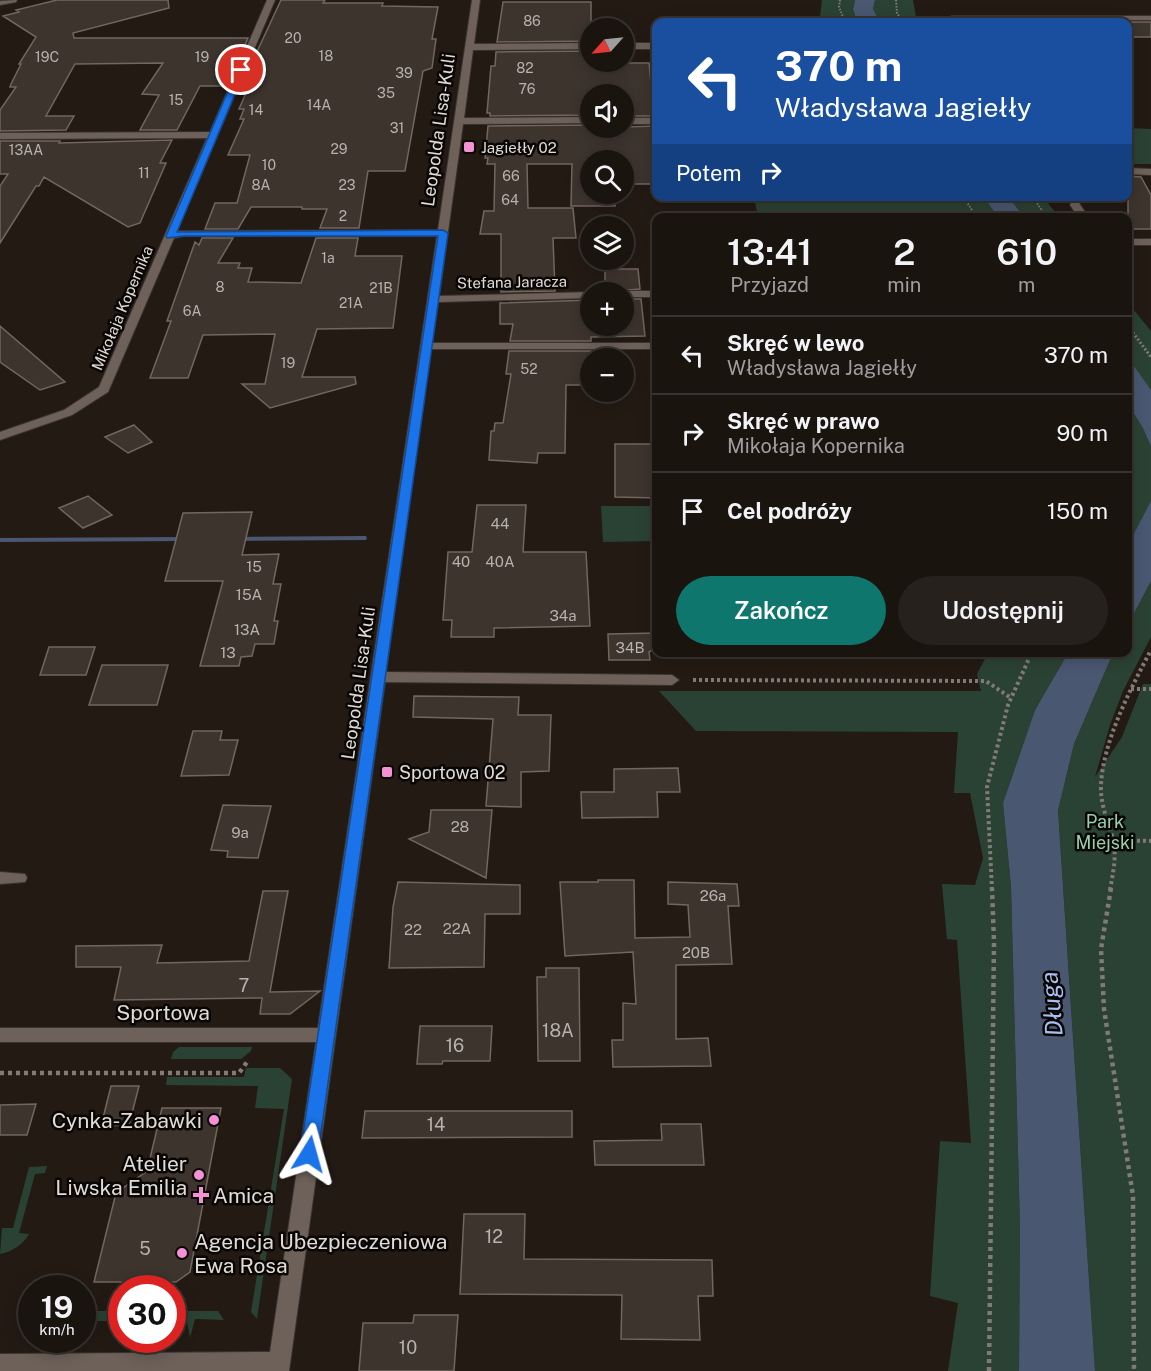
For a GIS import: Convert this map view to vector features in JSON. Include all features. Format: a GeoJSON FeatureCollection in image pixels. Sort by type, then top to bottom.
{"type":"FeatureCollection","features":[{"type":"Feature","properties":{"kind":"street"},"geometry":{"type":"LineString","coordinates":[[0,3],[13,0]]}},
{"type":"Feature","properties":{"kind":"street","name":"Mikołaja Kopernika"},"geometry":{"type":"LineString","coordinates":[[0,436],[66,414],[91,401],[105,389],[271,0]]}},
{"type":"Feature","properties":{"kind":"street","name":"Leopolda Lisa-Kuli"},"geometry":{"type":"LineString","coordinates":[[279,1366],[476,0]]}},
{"type":"Feature","properties":{"kind":"street"},"geometry":{"type":"LineString","coordinates":[[952,18],[1151,18]]}},
{"type":"Feature","properties":{"kind":"street"},"geometry":{"type":"LineString","coordinates":[[470,47],[580,46]]}},
{"type":"Feature","properties":{"kind":"street"},"geometry":{"type":"LineString","coordinates":[[634,46],[652,46]]}},
{"type":"Feature","properties":{"kind":"street"},"geometry":{"type":"LineString","coordinates":[[458,124],[580,120]]}},
{"type":"Feature","properties":{"kind":"street"},"geometry":{"type":"LineString","coordinates":[[634,120],[652,121]]}},
{"type":"Feature","properties":{"kind":"street"},"geometry":{"type":"LineString","coordinates":[[458,124],[477,128]]}},
{"type":"Feature","properties":{"kind":"street"},"geometry":{"type":"LineString","coordinates":[[0,136],[213,135]]}},
{"type":"Feature","properties":{"kind":"street"},"geometry":{"type":"LineString","coordinates":[[1132,171],[1151,172]]}},
{"type":"Feature","properties":{"kind":"street"},"geometry":{"type":"LineString","coordinates":[[1074,205],[1080,213]]}},
{"type":"Feature","properties":{"kind":"street"},"geometry":{"type":"LineString","coordinates":[[170,236],[184,233],[443,233]]}},
{"type":"Feature","properties":{"kind":"street"},"geometry":{"type":"LineString","coordinates":[[1132,242],[1151,242]]}},
{"type":"Feature","properties":{"kind":"street"},"geometry":{"type":"LineString","coordinates":[[634,294],[652,294]]}},
{"type":"Feature","properties":{"kind":"street","name":"Stefana Jaracza"},"geometry":{"type":"LineString","coordinates":[[433,299],[580,295]]}},
{"type":"Feature","properties":{"kind":"street"},"geometry":{"type":"LineString","coordinates":[[426,346],[652,346]]}},
{"type":"Feature","properties":{"kind":"street"},"geometry":{"type":"LineString","coordinates":[[378,677],[672,680]]}},
{"type":"Feature","properties":{"kind":"street"},"geometry":{"type":"LineString","coordinates":[[0,878],[19,878]]}},
{"type":"Feature","properties":{"kind":"street","name":"Sportowa"},"geometry":{"type":"LineString","coordinates":[[0,1035],[326,1035]]}},
{"type":"Feature","properties":{"kind":"street"},"geometry":{"type":"LineString","coordinates":[[0,1364],[279,1366]]}},
{"type":"Feature","properties":{"kind":"path"},"geometry":{"type":"LineString","coordinates":[[840,0],[839,8],[843,18]]}},
{"type":"Feature","properties":{"kind":"path"},"geometry":{"type":"LineString","coordinates":[[896,0],[897,13],[900,18]]}},
{"type":"Feature","properties":{"kind":"path"},"geometry":{"type":"LineString","coordinates":[[1132,331],[1151,357]]}},
{"type":"Feature","properties":{"kind":"path"},"geometry":{"type":"LineString","coordinates":[[1134,1371],[1133,1196],[1104,1009],[1101,949],[1115,860],[1113,840],[1103,809],[1101,785],[1105,760],[1131,689],[1151,650]]}},
{"type":"Feature","properties":{"kind":"path"},"geometry":{"type":"LineString","coordinates":[[989,1371],[994,942],[987,787],[1011,698],[1030,657]]}},
{"type":"Feature","properties":{"kind":"path"},"geometry":{"type":"LineString","coordinates":[[672,680],[986,681],[1011,698]]}},
{"type":"Feature","properties":{"kind":"path"},"geometry":{"type":"LineString","coordinates":[[1131,689],[1151,689]]}},
{"type":"Feature","properties":{"kind":"path"},"geometry":{"type":"LineString","coordinates":[[1113,840],[1151,841]]}},
{"type":"Feature","properties":{"kind":"path"},"geometry":{"type":"LineString","coordinates":[[0,1073],[238,1073],[247,1062]]}},
{"type":"Feature","properties":{"kind":"green space"},"geometry":{"type":"Polygon","coordinates":[[[822,0],[855,0],[853,9],[856,18],[726,18],[725,16],[820,16],[822,0]]]}},
{"type":"Feature","properties":{"kind":"green space"},"geometry":{"type":"Polygon","coordinates":[[[875,0],[913,0],[916,17],[929,18],[878,18],[873,9],[875,0]]]}},
{"type":"Feature","properties":{"kind":"green space"},"geometry":{"type":"Polygon","coordinates":[[[1132,128],[1151,129],[1151,164],[1132,164],[1132,128]]]}},
{"type":"Feature","properties":{"kind":"green space"},"geometry":{"type":"Polygon","coordinates":[[[755,201],[1046,201],[1056,213],[757,213],[755,201]]]}},
{"type":"Feature","properties":{"kind":"green space"},"geometry":{"type":"Polygon","coordinates":[[[1132,308],[1151,331],[1151,508],[1148,508],[1132,538],[1132,308]]]}},
{"type":"Feature","properties":{"kind":"green space"},"geometry":{"type":"Polygon","coordinates":[[[601,506],[652,506],[652,541],[603,542],[601,506]]]}},
{"type":"Feature","properties":{"kind":"green space","name":"Park Miejski"},"geometry":{"type":"Polygon","coordinates":[[[1151,581],[1151,637],[1123,691],[1110,725],[1095,777],[1122,737],[1143,684],[1151,684],[1151,1371],[1095,1371],[1058,809],[1074,744],[1111,657],[1132,657],[1132,617],[1151,581]]]}},
{"type":"Feature","properties":{"kind":"green space"},"geometry":{"type":"Polygon","coordinates":[[[986,657],[1066,657],[1035,710],[1003,803],[1011,887],[1020,1228],[1019,1371],[948,1371],[958,1303],[930,1296],[940,1141],[971,1143],[957,940],[947,939],[942,884],[975,885],[983,858],[970,793],[954,793],[958,732],[696,731],[659,691],[981,691],[977,674],[986,657]]]}},
{"type":"Feature","properties":{"kind":"green space"},"geometry":{"type":"Polygon","coordinates":[[[179,1047],[252,1047],[251,1051],[241,1059],[171,1059],[173,1052],[179,1047]]]}},
{"type":"Feature","properties":{"kind":"green space"},"geometry":{"type":"Polygon","coordinates":[[[246,1068],[280,1068],[292,1079],[257,1319],[251,1312],[284,1109],[255,1108],[258,1086],[166,1085],[167,1077],[244,1077],[246,1068]]]}},
{"type":"Feature","properties":{"kind":"green space"},"geometry":{"type":"Polygon","coordinates":[[[47,1166],[45,1173],[35,1174],[19,1233],[29,1234],[17,1247],[0,1254],[2,1228],[13,1228],[29,1167],[47,1166]]]}},
{"type":"Feature","properties":{"kind":"green space"},"geometry":{"type":"Polygon","coordinates":[[[96,1311],[108,1311],[108,1321],[96,1321],[96,1311]]]}},
{"type":"Feature","properties":{"kind":"green space"},"geometry":{"type":"Polygon","coordinates":[[[186,1311],[218,1311],[224,1320],[195,1319],[190,1338],[186,1311]]]}},
{"type":"Feature","properties":{"kind":"water"},"geometry":{"type":"Polygon","coordinates":[[[855,0],[875,0],[873,9],[878,18],[856,18],[853,9],[855,0]]]}},
{"type":"Feature","properties":{"kind":"water"},"geometry":{"type":"Polygon","coordinates":[[[987,201],[1011,201],[1021,213],[995,213],[987,201]]]}},
{"type":"Feature","properties":{"kind":"water"},"geometry":{"type":"Polygon","coordinates":[[[1132,364],[1151,390],[1151,446],[1132,410],[1132,364]]]}},
{"type":"Feature","properties":{"kind":"water"},"geometry":{"type":"Polygon","coordinates":[[[1151,501],[1151,581],[1132,617],[1132,537],[1151,501]]]}},
{"type":"Feature","properties":{"kind":"water","name":"Długa"},"geometry":{"type":"Polygon","coordinates":[[[1066,657],[1111,657],[1074,744],[1058,810],[1095,1371],[1019,1371],[1020,1228],[1011,887],[1003,803],[1035,710],[1066,657]]]}},
{"type":"Feature","properties":{"kind":"building"},"geometry":{"type":"Polygon","coordinates":[[[57,0],[168,0],[169,8],[73,33],[74,38],[248,38],[228,86],[200,86],[177,130],[140,130],[159,95],[142,94],[163,63],[75,64],[46,116],[74,116],[66,130],[0,131],[0,110],[16,87],[10,87],[21,64],[19,64],[36,37],[3,16],[19,12],[16,10],[57,0]]]}},
{"type":"Feature","properties":{"kind":"building"},"geometry":{"type":"Polygon","coordinates":[[[281,0],[325,0],[323,3],[383,3],[382,6],[438,7],[432,39],[436,39],[432,68],[423,71],[405,171],[368,171],[359,228],[320,228],[327,209],[251,207],[238,229],[205,229],[215,203],[237,203],[250,155],[228,155],[244,119],[240,119],[244,109],[239,109],[249,86],[241,86],[281,0]]]}},
{"type":"Feature","properties":{"kind":"building"},"geometry":{"type":"Polygon","coordinates":[[[503,2],[591,2],[591,18],[580,18],[580,41],[497,42],[503,2]]]}},
{"type":"Feature","properties":{"kind":"building"},"geometry":{"type":"Polygon","coordinates":[[[1132,22],[1151,22],[1151,37],[1132,37],[1132,22]]]}},
{"type":"Feature","properties":{"kind":"building"},"geometry":{"type":"Polygon","coordinates":[[[580,51],[580,72],[634,72],[634,63],[649,63],[652,116],[634,116],[634,84],[580,84],[580,115],[490,116],[490,113],[487,113],[491,66],[495,66],[496,52],[580,51]]]}},
{"type":"Feature","properties":{"kind":"building"},"geometry":{"type":"Polygon","coordinates":[[[580,125],[580,138],[634,138],[634,127],[652,126],[652,184],[634,184],[634,150],[580,150],[580,204],[615,204],[615,206],[571,206],[572,164],[527,164],[528,208],[573,208],[576,238],[553,238],[555,291],[501,292],[501,234],[480,234],[484,211],[494,211],[495,164],[487,164],[488,158],[485,158],[488,126],[580,125]]]}},
{"type":"Feature","properties":{"kind":"building"},"geometry":{"type":"Polygon","coordinates":[[[172,140],[160,163],[166,163],[140,223],[128,227],[44,177],[0,243],[0,186],[8,174],[0,174],[0,141],[60,141],[59,143],[172,140]]]}},
{"type":"Feature","properties":{"kind":"building"},"geometry":{"type":"Polygon","coordinates":[[[1132,176],[1141,177],[1151,195],[1151,229],[1132,229],[1132,213],[1128,213],[1128,201],[1132,201],[1132,176]]]}},
{"type":"Feature","properties":{"kind":"building"},"geometry":{"type":"Polygon","coordinates":[[[202,238],[233,238],[218,263],[240,263],[238,268],[252,268],[248,282],[301,283],[316,238],[358,238],[355,256],[402,256],[393,328],[317,329],[302,377],[355,377],[356,384],[270,408],[242,384],[265,384],[275,334],[203,335],[188,378],[150,378],[171,321],[167,321],[195,242],[199,245],[202,238]]]}},
{"type":"Feature","properties":{"kind":"building"},"geometry":{"type":"Polygon","coordinates":[[[638,269],[640,289],[634,290],[634,282],[605,282],[605,270],[638,269]]]}},
{"type":"Feature","properties":{"kind":"building"},"geometry":{"type":"Polygon","coordinates":[[[634,299],[641,299],[645,336],[591,337],[591,341],[510,341],[513,324],[500,324],[500,303],[580,300],[580,336],[634,336],[634,299]]]}},
{"type":"Feature","properties":{"kind":"building"},"geometry":{"type":"Polygon","coordinates":[[[0,326],[65,382],[40,390],[0,362],[0,326]]]}},
{"type":"Feature","properties":{"kind":"building"},"geometry":{"type":"Polygon","coordinates":[[[509,351],[580,351],[580,385],[566,385],[565,453],[538,453],[537,463],[489,460],[491,431],[494,431],[495,423],[503,423],[511,374],[506,374],[509,351]]]}},
{"type":"Feature","properties":{"kind":"building"},"geometry":{"type":"Polygon","coordinates":[[[134,425],[152,442],[128,453],[105,437],[134,425]]]}},
{"type":"Feature","properties":{"kind":"building"},"geometry":{"type":"Polygon","coordinates":[[[615,444],[652,444],[652,498],[615,497],[615,444]]]}},
{"type":"Feature","properties":{"kind":"building"},"geometry":{"type":"Polygon","coordinates":[[[88,496],[112,515],[83,528],[59,508],[88,496]]]}},
{"type":"Feature","properties":{"kind":"building"},"geometry":{"type":"Polygon","coordinates":[[[477,505],[526,505],[523,552],[586,552],[590,626],[494,628],[494,637],[451,637],[452,620],[443,620],[448,552],[472,552],[477,505]]]}},
{"type":"Feature","properties":{"kind":"building"},"geometry":{"type":"Polygon","coordinates":[[[252,512],[242,555],[279,554],[273,584],[281,584],[274,621],[278,621],[274,644],[255,644],[252,656],[241,657],[239,666],[200,666],[223,581],[165,581],[183,513],[252,512]]]}},
{"type":"Feature","properties":{"kind":"building"},"geometry":{"type":"Polygon","coordinates":[[[652,633],[650,660],[609,660],[608,634],[652,633]]]}},
{"type":"Feature","properties":{"kind":"building"},"geometry":{"type":"Polygon","coordinates":[[[49,647],[95,647],[86,675],[40,675],[49,647]]]}},
{"type":"Feature","properties":{"kind":"building"},"geometry":{"type":"Polygon","coordinates":[[[102,665],[168,665],[157,705],[89,705],[102,665]]]}},
{"type":"Feature","properties":{"kind":"building"},"geometry":{"type":"Polygon","coordinates":[[[414,696],[519,697],[518,715],[551,715],[549,771],[521,772],[521,807],[486,806],[493,719],[413,717],[414,696]]]}},
{"type":"Feature","properties":{"kind":"building"},"geometry":{"type":"Polygon","coordinates":[[[193,731],[222,731],[220,740],[238,740],[229,775],[181,776],[193,731]]]}},
{"type":"Feature","properties":{"kind":"building"},"geometry":{"type":"Polygon","coordinates":[[[678,768],[680,792],[657,792],[658,817],[582,818],[581,792],[614,792],[614,769],[678,768]]]}},
{"type":"Feature","properties":{"kind":"building"},"geometry":{"type":"Polygon","coordinates":[[[223,805],[271,806],[258,858],[227,857],[228,851],[211,850],[223,805]]]}},
{"type":"Feature","properties":{"kind":"building"},"geometry":{"type":"Polygon","coordinates":[[[431,810],[492,810],[486,878],[409,839],[429,832],[431,810]]]}},
{"type":"Feature","properties":{"kind":"building"},"geometry":{"type":"Polygon","coordinates":[[[598,880],[634,880],[635,938],[690,937],[688,905],[668,904],[668,882],[737,884],[739,906],[728,906],[732,964],[676,965],[676,1039],[708,1038],[711,1066],[613,1067],[612,1040],[623,1040],[623,1003],[636,1004],[633,952],[565,956],[560,882],[598,882],[598,880]]]}},
{"type":"Feature","properties":{"kind":"building"},"geometry":{"type":"Polygon","coordinates":[[[398,882],[520,885],[520,914],[485,914],[484,967],[389,968],[393,907],[398,882]]]}},
{"type":"Feature","properties":{"kind":"building"},"geometry":{"type":"Polygon","coordinates":[[[263,891],[288,891],[270,992],[320,991],[290,1014],[260,1014],[262,998],[114,1000],[121,967],[76,967],[76,946],[162,945],[157,963],[249,961],[263,891]]]}},
{"type":"Feature","properties":{"kind":"building"},"geometry":{"type":"Polygon","coordinates":[[[546,968],[579,968],[580,1061],[538,1061],[537,977],[546,977],[546,968]]]}},
{"type":"Feature","properties":{"kind":"building"},"geometry":{"type":"Polygon","coordinates":[[[420,1026],[492,1026],[490,1061],[443,1061],[442,1064],[417,1064],[420,1026]]]}},
{"type":"Feature","properties":{"kind":"building"},"geometry":{"type":"Polygon","coordinates":[[[111,1086],[139,1086],[129,1125],[101,1126],[111,1086]]]}},
{"type":"Feature","properties":{"kind":"building"},"geometry":{"type":"Polygon","coordinates":[[[36,1104],[27,1135],[0,1135],[0,1105],[36,1104]]]}},
{"type":"Feature","properties":{"kind":"building"},"geometry":{"type":"Polygon","coordinates":[[[162,1108],[221,1108],[190,1272],[186,1275],[108,1275],[108,1282],[96,1282],[116,1193],[147,1171],[162,1108]]]}},
{"type":"Feature","properties":{"kind":"building"},"geometry":{"type":"Polygon","coordinates":[[[365,1111],[572,1111],[572,1137],[362,1138],[365,1111]]]}},
{"type":"Feature","properties":{"kind":"building"},"geometry":{"type":"Polygon","coordinates":[[[661,1124],[701,1124],[704,1165],[595,1165],[594,1141],[662,1140],[661,1124]]]}},
{"type":"Feature","properties":{"kind":"building"},"geometry":{"type":"Polygon","coordinates":[[[464,1214],[525,1214],[524,1259],[712,1260],[713,1296],[698,1296],[700,1340],[621,1339],[622,1295],[460,1294],[464,1214]]]}},
{"type":"Feature","properties":{"kind":"building"},"geometry":{"type":"Polygon","coordinates":[[[414,1315],[458,1315],[454,1371],[359,1371],[363,1323],[413,1323],[414,1315]]]}},
{"type":"Feature","properties":{"kind":"waterway"},"geometry":{"type":"LineString","coordinates":[[233,539],[363,538]]}},
{"type":"Feature","properties":{"kind":"waterway"},"geometry":{"type":"LineString","coordinates":[[0,540],[187,539]]}},
{"type":"Feature","properties":{"kind":"place","name":"Jagiełły 02"},"geometry":{"type":"Point","coordinates":[469,147]}},
{"type":"Feature","properties":{"kind":"place","name":"Sportowa 02"},"geometry":{"type":"Point","coordinates":[387,772]}},
{"type":"Feature","properties":{"kind":"place","name":"Cynka-Zabawki"},"geometry":{"type":"Point","coordinates":[214,1120]}},
{"type":"Feature","properties":{"kind":"place","name":"Atelier Liwska Emilia"},"geometry":{"type":"Point","coordinates":[199,1175]}},
{"type":"Feature","properties":{"kind":"place","name":"Amica"},"geometry":{"type":"Point","coordinates":[201,1195]}},
{"type":"Feature","properties":{"kind":"place","name":"Agencja Ubezpieczeniowa Ewa Rosa"},"geometry":{"type":"Point","coordinates":[182,1253]}},
{"type":"Feature","properties":{"kind":"route"},"geometry":{"type":"LineString","coordinates":[[241,70],[170,236],[184,233],[443,233],[309,1154]]}}]}
